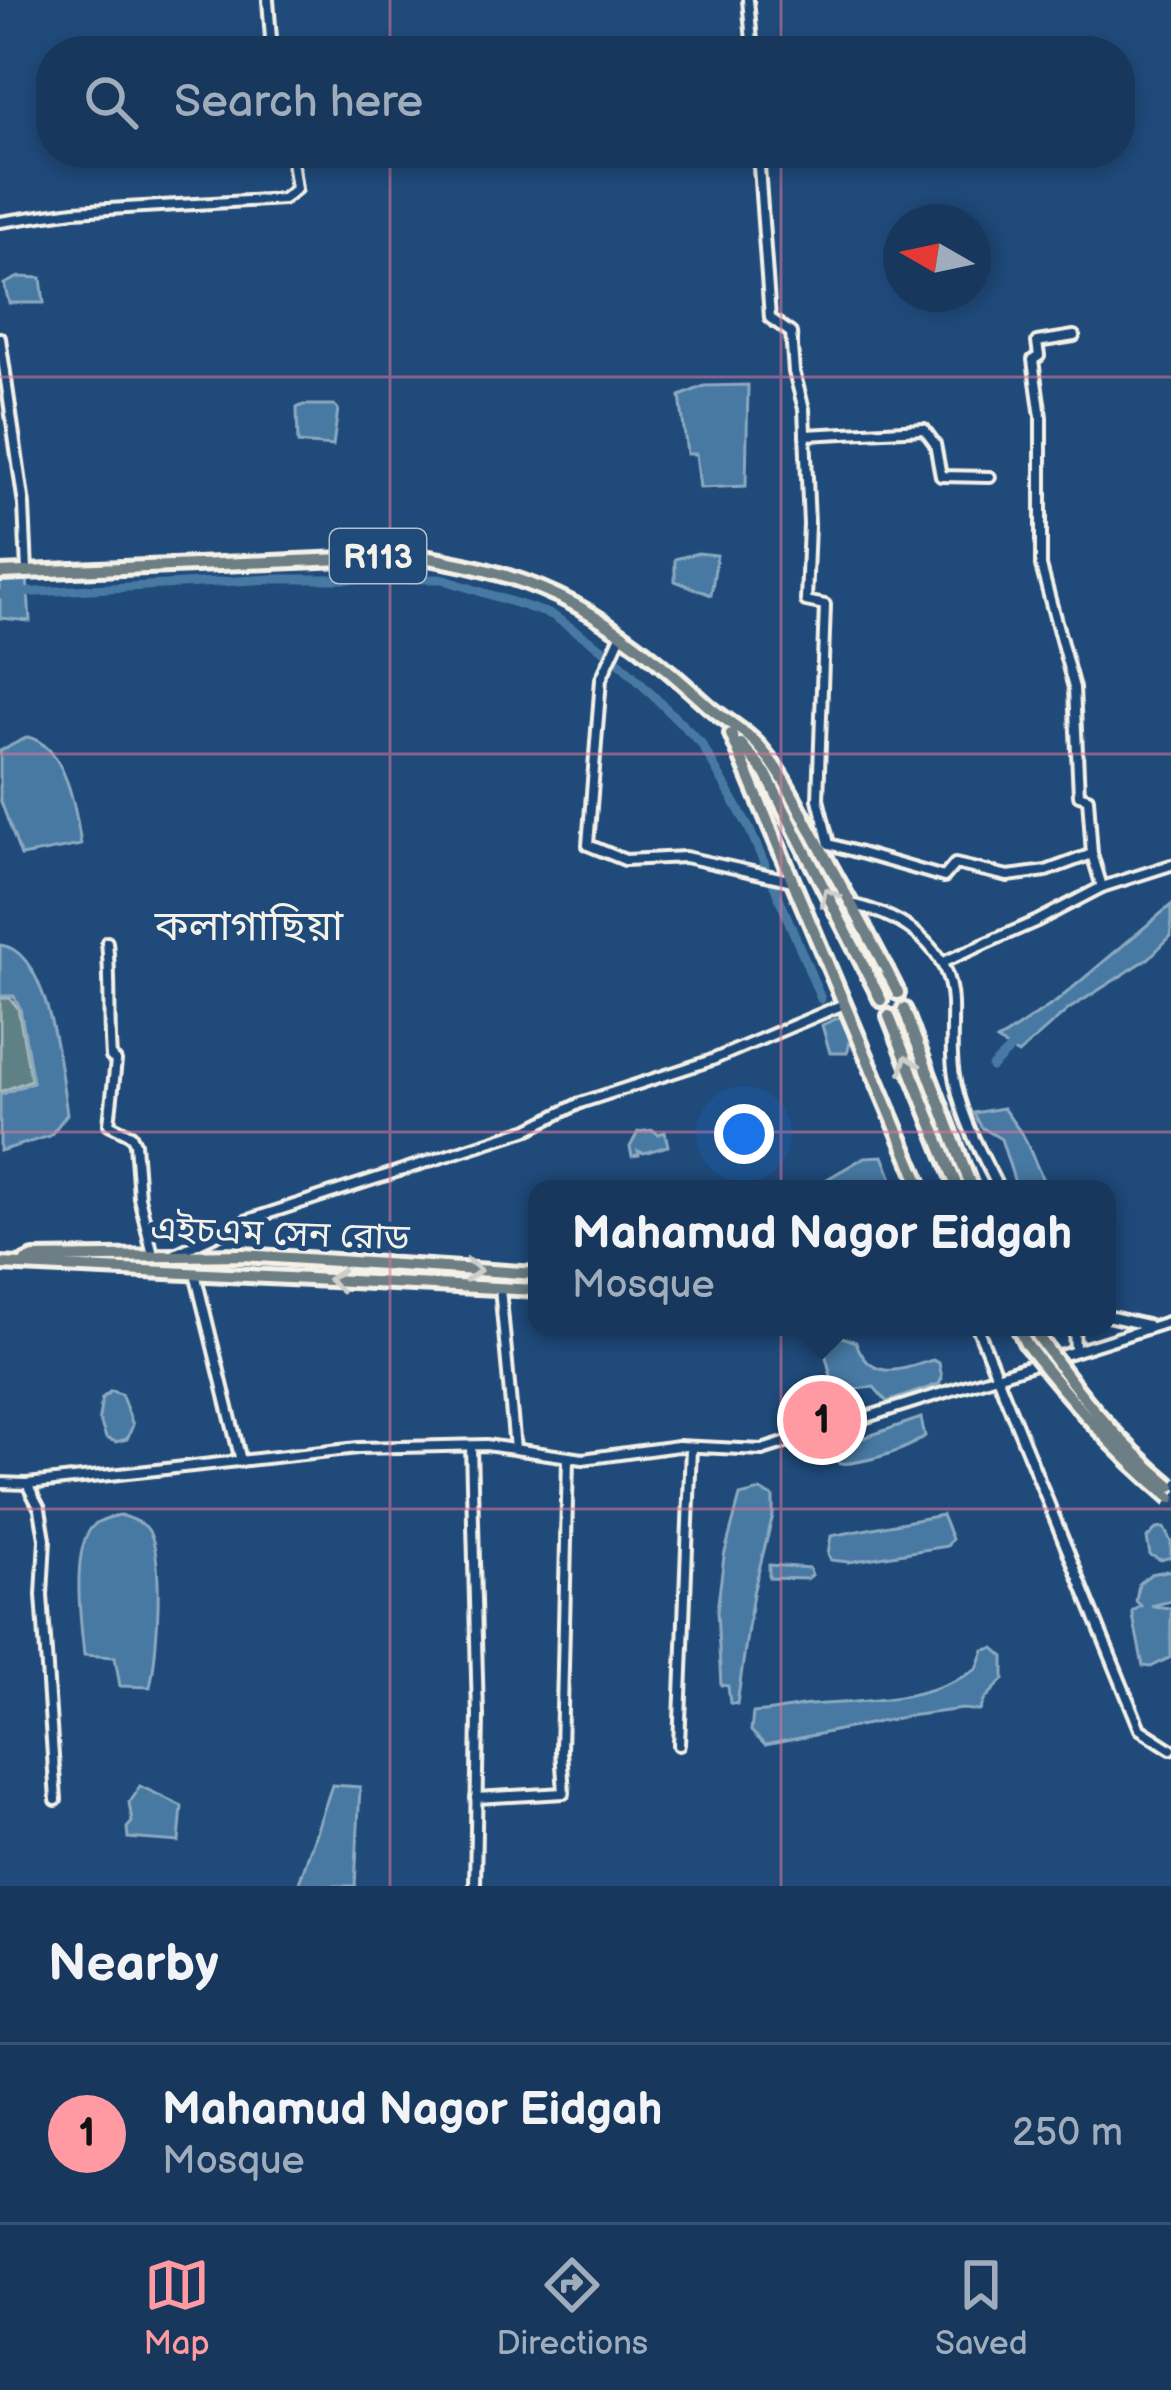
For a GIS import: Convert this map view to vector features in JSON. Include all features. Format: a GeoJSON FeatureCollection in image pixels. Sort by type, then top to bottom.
{"type":"FeatureCollection","features":[{"type":"Feature","properties":{"kind":"main road","name":"R113"},"geometry":{"type":"LineString","coordinates":[[0,573],[417,556],[476,565],[548,590],[651,652],[712,710],[760,746],[855,905],[898,993]]}},
{"type":"Feature","properties":{"kind":"main road","name":"R113"},"geometry":{"type":"LineString","coordinates":[[712,710],[766,775],[881,1000]]}},
{"type":"Feature","properties":{"kind":"main road"},"geometry":{"type":"LineString","coordinates":[[731,734],[918,1180]]}},
{"type":"Feature","properties":{"kind":"main road"},"geometry":{"type":"LineString","coordinates":[[904,1009],[969,1180]]}},
{"type":"Feature","properties":{"kind":"main road"},"geometry":{"type":"LineString","coordinates":[[889,1016],[954,1180]]}},
{"type":"Feature","properties":{"kind":"main road"},"geometry":{"type":"LineString","coordinates":[[164,1255],[165,1270]]}},
{"type":"Feature","properties":{"kind":"main road","name":"এইচএম সেন রোড"},"geometry":{"type":"LineString","coordinates":[[22,1263],[34,1258],[243,1255],[528,1273]]}},
{"type":"Feature","properties":{"kind":"main road","name":"এইচএম সেন রোড"},"geometry":{"type":"LineString","coordinates":[[0,1264],[528,1290]]}},
{"type":"Feature","properties":{"kind":"main road"},"geometry":{"type":"LineString","coordinates":[[1022,1336],[1077,1409],[1123,1458],[1171,1498]]}},
{"type":"Feature","properties":{"kind":"main road"},"geometry":{"type":"LineString","coordinates":[[1038,1336],[1084,1402],[1171,1486]]}},
{"type":"Feature","properties":{"kind":"street"},"geometry":{"type":"LineString","coordinates":[[268,0],[271,36]]}},
{"type":"Feature","properties":{"kind":"street"},"geometry":{"type":"LineString","coordinates":[[748,0],[752,36]]}},
{"type":"Feature","properties":{"kind":"street"},"geometry":{"type":"LineString","coordinates":[[0,222],[74,211],[283,199],[296,189],[293,168]]}},
{"type":"Feature","properties":{"kind":"street"},"geometry":{"type":"LineString","coordinates":[[759,168],[770,319],[790,333],[805,435],[806,602],[825,605],[818,800],[829,844],[944,877],[955,864],[1008,876],[1046,871],[1092,854]]}},
{"type":"Feature","properties":{"kind":"street"},"geometry":{"type":"LineString","coordinates":[[1074,336],[1037,342],[1039,356],[1033,360],[1042,417],[1039,531],[1042,566],[1074,688],[1079,795],[1088,798],[1092,854],[1102,887]]}},
{"type":"Feature","properties":{"kind":"street"},"geometry":{"type":"LineString","coordinates":[[0,338],[24,505],[27,573]]}},
{"type":"Feature","properties":{"kind":"street"},"geometry":{"type":"LineString","coordinates":[[805,435],[924,429],[935,444],[941,476],[990,477]]}},
{"type":"Feature","properties":{"kind":"street"},"geometry":{"type":"LineString","coordinates":[[622,632],[601,679],[588,845],[625,860],[686,857],[793,881]]}},
{"type":"Feature","properties":{"kind":"street"},"geometry":{"type":"LineString","coordinates":[[941,963],[1102,887],[1171,865]]}},
{"type":"Feature","properties":{"kind":"street"},"geometry":{"type":"LineString","coordinates":[[855,905],[911,927],[941,963],[952,999],[956,1089],[994,1180]]}},
{"type":"Feature","properties":{"kind":"street"},"geometry":{"type":"LineString","coordinates":[[107,942],[109,1036],[111,1057],[116,1061],[110,1124],[135,1143],[139,1197],[164,1255],[248,1220],[530,1129],[580,1103],[712,1060],[844,1004]]}},
{"type":"Feature","properties":{"kind":"street"},"geometry":{"type":"LineString","coordinates":[[195,1271],[241,1461]]}},
{"type":"Feature","properties":{"kind":"street"},"geometry":{"type":"LineString","coordinates":[[500,1288],[515,1449]]}},
{"type":"Feature","properties":{"kind":"street"},"geometry":{"type":"LineString","coordinates":[[1116,1318],[1148,1326]]}},
{"type":"Feature","properties":{"kind":"street"},"geometry":{"type":"LineString","coordinates":[[0,1483],[27,1484],[326,1450],[471,1446],[568,1458],[691,1448],[762,1450],[1171,1321]]}},
{"type":"Feature","properties":{"kind":"street"},"geometry":{"type":"LineString","coordinates":[[980,1336],[1140,1729],[1171,1749]]}},
{"type":"Feature","properties":{"kind":"street"},"geometry":{"type":"LineString","coordinates":[[1074,1336],[1075,1350]]}},
{"type":"Feature","properties":{"kind":"street"},"geometry":{"type":"LineString","coordinates":[[471,1446],[475,1886]]}},
{"type":"Feature","properties":{"kind":"street"},"geometry":{"type":"LineString","coordinates":[[679,1745],[691,1448]]}},
{"type":"Feature","properties":{"kind":"street"},"geometry":{"type":"LineString","coordinates":[[476,1798],[564,1792],[568,1458]]}},
{"type":"Feature","properties":{"kind":"street"},"geometry":{"type":"LineString","coordinates":[[27,1484],[40,1508],[45,1539],[42,1595],[56,1800]]}},
{"type":"Feature","properties":{"kind":"green space"},"geometry":{"type":"Polygon","coordinates":[[[0,998],[10,998],[18,1008],[31,1080],[0,1092],[0,998]]]}},
{"type":"Feature","properties":{"kind":"water"},"geometry":{"type":"Polygon","coordinates":[[[19,277],[41,278],[44,303],[9,303],[4,284],[19,277]]]}},
{"type":"Feature","properties":{"kind":"water"},"geometry":{"type":"Polygon","coordinates":[[[748,385],[746,486],[700,488],[696,454],[687,454],[680,396],[704,386],[748,385]]]}},
{"type":"Feature","properties":{"kind":"water"},"geometry":{"type":"Polygon","coordinates":[[[297,408],[338,409],[333,446],[298,443],[297,408]]]}},
{"type":"Feature","properties":{"kind":"water"},"geometry":{"type":"Polygon","coordinates":[[[698,553],[717,555],[711,595],[675,581],[675,559],[698,553]]]}},
{"type":"Feature","properties":{"kind":"water"},"geometry":{"type":"Polygon","coordinates":[[[27,576],[30,621],[0,618],[0,577],[27,576]]]}},
{"type":"Feature","properties":{"kind":"water"},"geometry":{"type":"Polygon","coordinates":[[[28,737],[41,743],[60,766],[81,845],[21,856],[0,799],[0,751],[28,737]]]}},
{"type":"Feature","properties":{"kind":"water"},"geometry":{"type":"Polygon","coordinates":[[[1171,905],[1171,936],[1149,958],[1069,1009],[1018,1054],[997,1041],[1057,1001],[1171,905]]]}},
{"type":"Feature","properties":{"kind":"water"},"geometry":{"type":"Polygon","coordinates":[[[0,945],[17,952],[41,989],[67,1114],[50,1136],[0,1151],[0,1095],[33,1082],[20,1008],[14,996],[0,996],[0,945]]]}},
{"type":"Feature","properties":{"kind":"water"},"geometry":{"type":"Polygon","coordinates":[[[842,1016],[849,1048],[847,1053],[830,1053],[822,1025],[842,1016]]]}},
{"type":"Feature","properties":{"kind":"water"},"geometry":{"type":"Polygon","coordinates":[[[1003,1108],[1024,1137],[1043,1180],[1014,1180],[1001,1139],[981,1127],[974,1113],[1003,1108]]]}},
{"type":"Feature","properties":{"kind":"water"},"geometry":{"type":"Polygon","coordinates":[[[638,1132],[665,1132],[668,1146],[632,1156],[630,1147],[638,1132]]]}},
{"type":"Feature","properties":{"kind":"water"},"geometry":{"type":"Polygon","coordinates":[[[883,1156],[892,1180],[825,1180],[865,1157],[883,1156]]]}},
{"type":"Feature","properties":{"kind":"water"},"geometry":{"type":"Polygon","coordinates":[[[820,1336],[856,1342],[869,1364],[878,1368],[898,1370],[933,1360],[939,1363],[942,1378],[939,1384],[887,1402],[874,1387],[835,1391],[820,1336]]]}},
{"type":"Feature","properties":{"kind":"water"},"geometry":{"type":"Polygon","coordinates":[[[111,1391],[121,1394],[133,1425],[127,1439],[116,1442],[106,1438],[99,1418],[102,1398],[111,1391]]]}},
{"type":"Feature","properties":{"kind":"water"},"geometry":{"type":"Polygon","coordinates":[[[921,1418],[925,1436],[907,1447],[850,1463],[840,1464],[834,1456],[839,1447],[921,1418]]]}},
{"type":"Feature","properties":{"kind":"water"},"geometry":{"type":"Polygon","coordinates":[[[760,1491],[773,1497],[773,1515],[753,1593],[737,1704],[730,1703],[728,1686],[721,1685],[717,1611],[724,1556],[740,1496],[760,1491]]]}},
{"type":"Feature","properties":{"kind":"water"},"geometry":{"type":"Polygon","coordinates":[[[120,1515],[146,1527],[156,1557],[157,1629],[150,1687],[120,1686],[115,1657],[84,1655],[79,1587],[82,1550],[94,1525],[120,1515]]]}},
{"type":"Feature","properties":{"kind":"water"},"geometry":{"type":"Polygon","coordinates":[[[942,1515],[952,1539],[947,1546],[849,1562],[831,1560],[828,1554],[831,1536],[942,1515]]]}},
{"type":"Feature","properties":{"kind":"water"},"geometry":{"type":"Polygon","coordinates":[[[1164,1528],[1171,1557],[1161,1560],[1150,1555],[1147,1538],[1164,1528]]]}},
{"type":"Feature","properties":{"kind":"water"},"geometry":{"type":"Polygon","coordinates":[[[769,1565],[809,1568],[812,1575],[807,1579],[769,1578],[769,1565]]]}},
{"type":"Feature","properties":{"kind":"water"},"geometry":{"type":"Polygon","coordinates":[[[1171,1570],[1171,1601],[1151,1606],[1171,1608],[1171,1657],[1143,1666],[1133,1616],[1141,1606],[1136,1601],[1139,1583],[1151,1574],[1171,1570]]]}},
{"type":"Feature","properties":{"kind":"water"},"geometry":{"type":"Polygon","coordinates":[[[994,1648],[1004,1657],[1004,1679],[980,1711],[908,1716],[765,1745],[751,1731],[753,1713],[896,1698],[937,1688],[977,1669],[984,1650],[994,1648]]]}},
{"type":"Feature","properties":{"kind":"water"},"geometry":{"type":"Polygon","coordinates":[[[332,1785],[360,1787],[355,1886],[298,1886],[332,1785]]]}},
{"type":"Feature","properties":{"kind":"water"},"geometry":{"type":"Polygon","coordinates":[[[140,1786],[182,1806],[179,1842],[128,1838],[129,1802],[140,1786]]]}},
{"type":"Feature","properties":{"kind":"waterway"},"geometry":{"type":"LineString","coordinates":[[0,594],[272,579],[442,579],[552,615],[607,652]]}},
{"type":"Feature","properties":{"kind":"waterway"},"geometry":{"type":"LineString","coordinates":[[614,657],[701,743],[765,865]]}},
{"type":"Feature","properties":{"kind":"waterway"},"geometry":{"type":"LineString","coordinates":[[773,883],[821,999]]}},
{"type":"Feature","properties":{"kind":"waterway"},"geometry":{"type":"LineString","coordinates":[[992,1067],[1018,1041]]}},
{"type":"Feature","properties":{"kind":"place","name":"Mahamud Nagor Eidgah"},"geometry":{"type":"Point","coordinates":[822,1420]}},
{"type":"Feature","properties":{"kind":"district","name":"কলাগাছিয়া"},"geometry":{"type":"Point","coordinates":[249,925]}}]}
